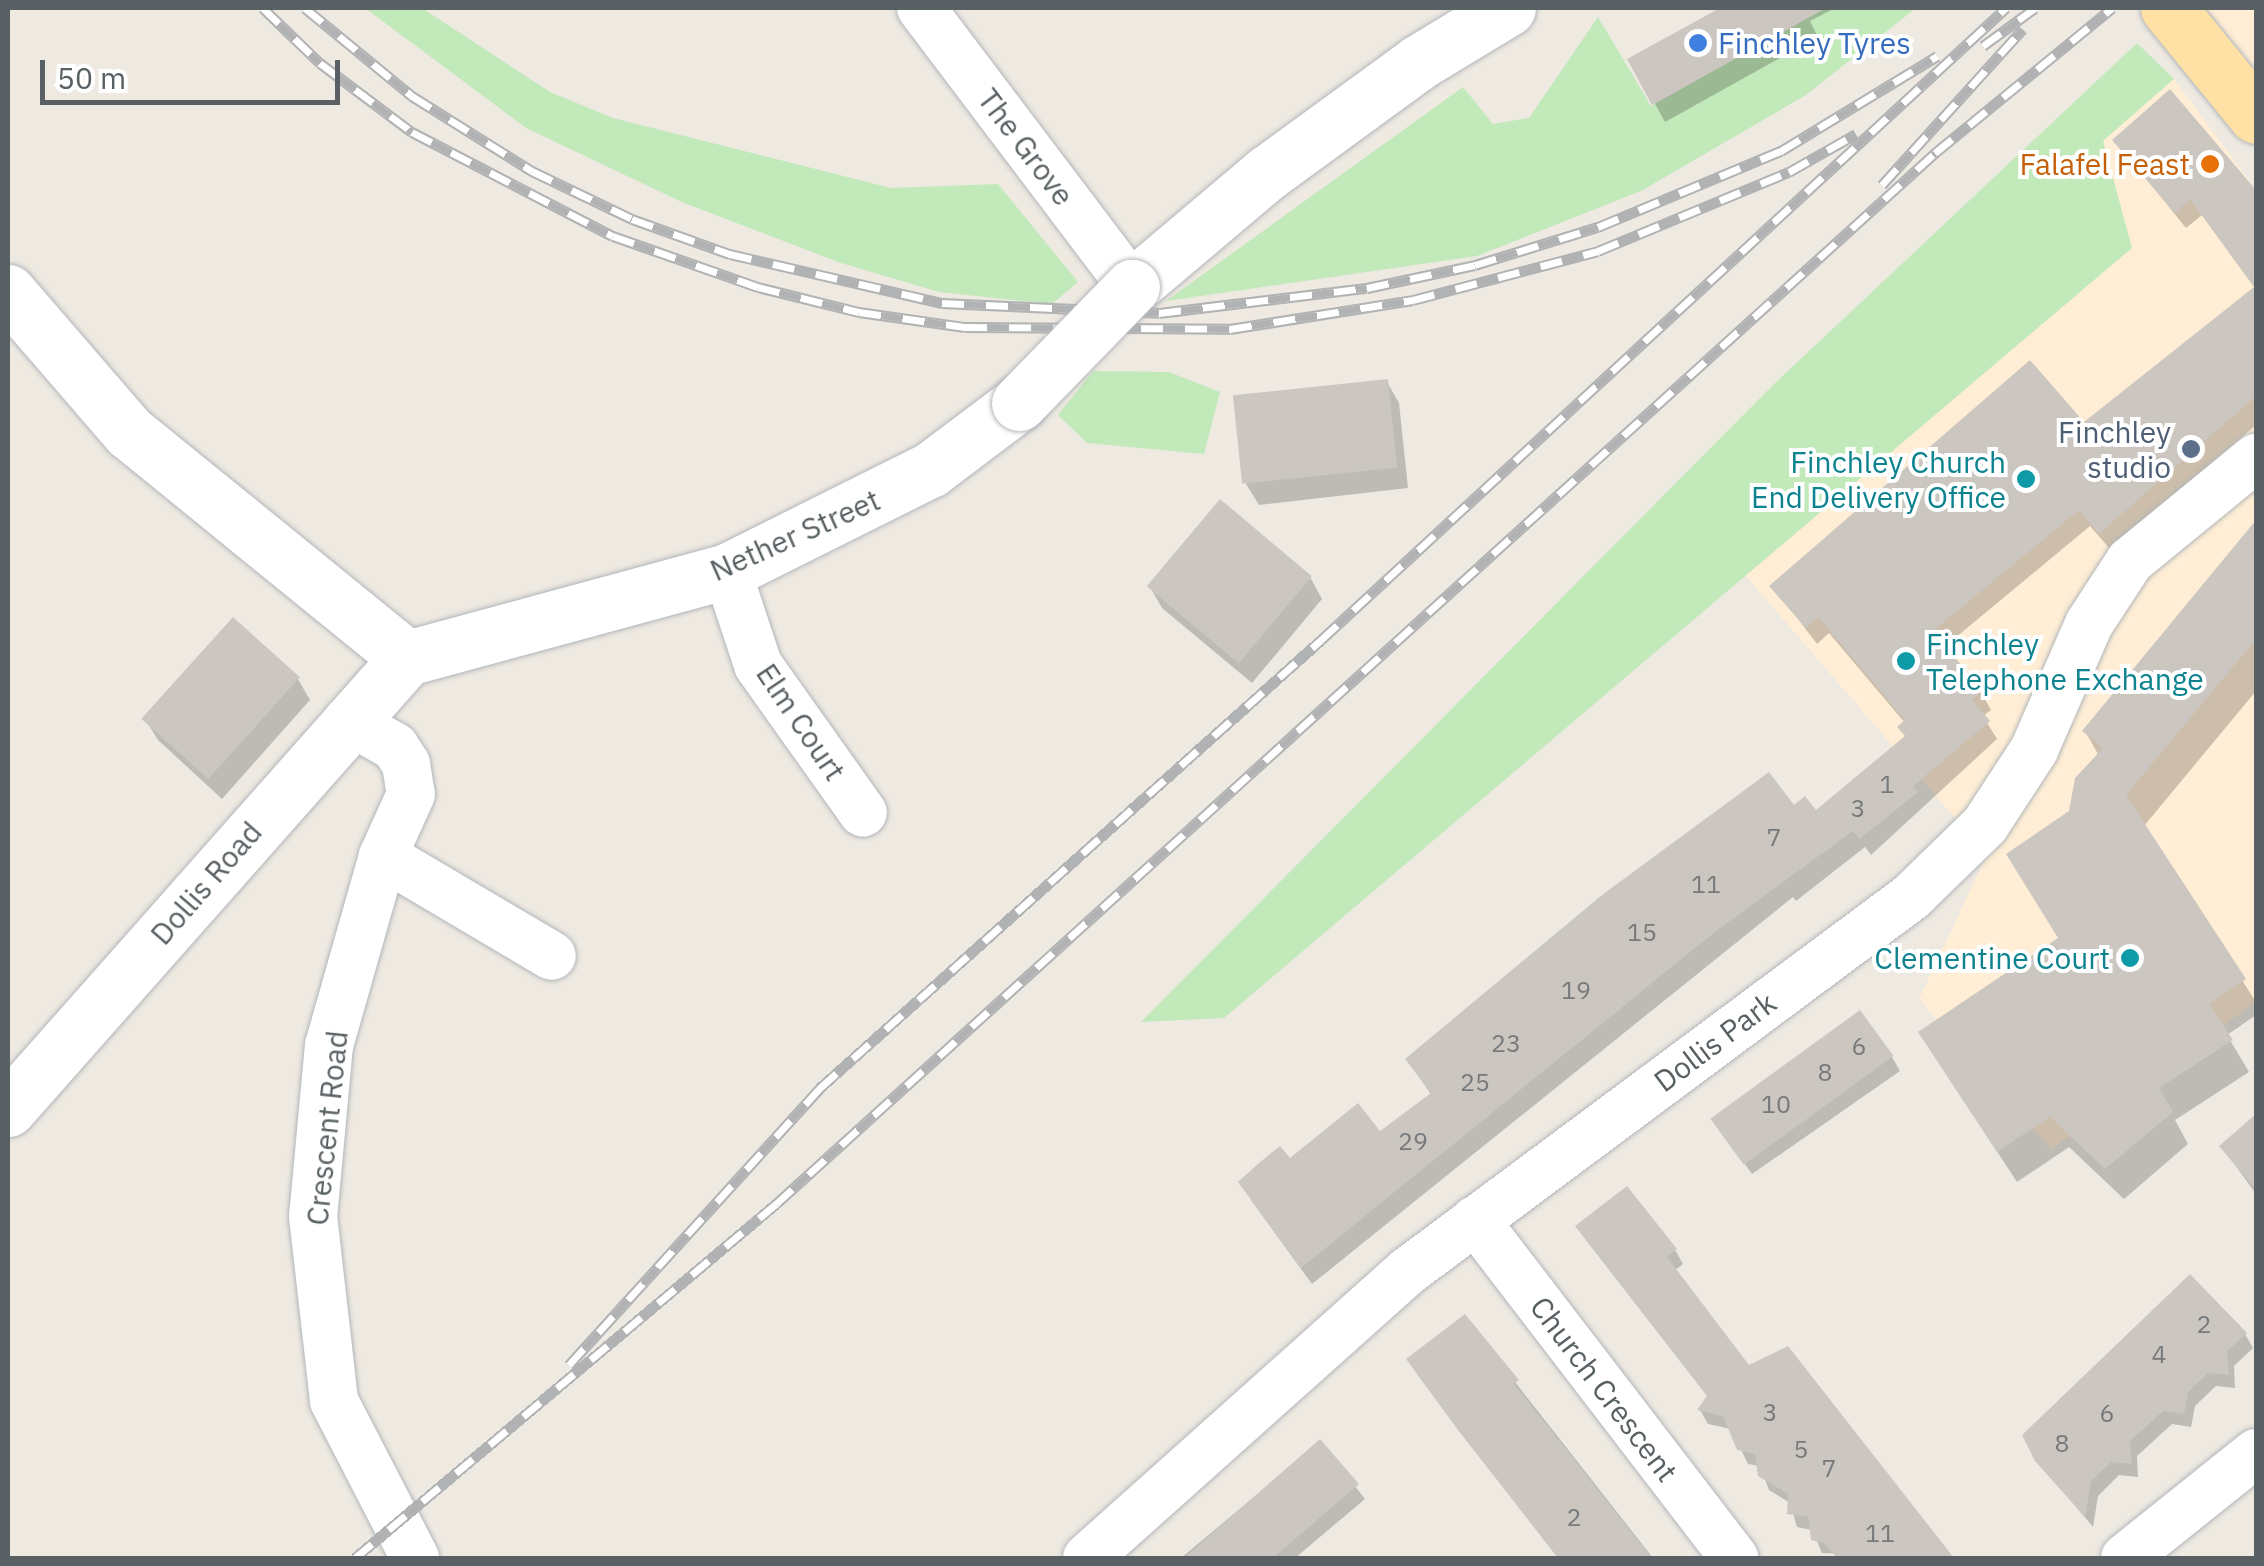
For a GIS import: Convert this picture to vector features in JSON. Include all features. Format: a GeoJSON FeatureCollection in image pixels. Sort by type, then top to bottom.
{"type":"FeatureCollection","features":[{"type":"Feature","properties":{"kind":"main road","name":"Nether Street"},"geometry":{"type":"LineString","coordinates":[[407,658],[727,571],[930,470],[1019,403],[1132,287],[1267,173],[1418,62],[1508,8]]}},
{"type":"Feature","properties":{"kind":"main road"},"geometry":{"type":"LineString","coordinates":[[2182,25],[2256,116]]}},
{"type":"Feature","properties":{"kind":"main road"},"geometry":{"type":"LineString","coordinates":[[9,300],[129,432],[407,658]]}},
{"type":"Feature","properties":{"kind":"main road","name":"Dollis Road"},"geometry":{"type":"LineString","coordinates":[[8,1109],[348,720],[407,658]]}},
{"type":"Feature","properties":{"kind":"street","name":"The Grove"},"geometry":{"type":"LineString","coordinates":[[921,8],[1132,287]]}},
{"type":"Feature","properties":{"kind":"street","name":"Dollis Park"},"geometry":{"type":"LineString","coordinates":[[1088,1558],[1474,1220],[1911,897],[1985,825],[2034,750],[2089,624],[2130,562],[2256,458]]}},
{"type":"Feature","properties":{"kind":"street","name":"Elm Court"},"geometry":{"type":"LineString","coordinates":[[727,571],[758,664],[863,813]]}},
{"type":"Feature","properties":{"kind":"street","name":"Crescent Road"},"geometry":{"type":"LineString","coordinates":[[348,720],[395,747],[406,764],[410,794],[383,856],[329,1046],[313,1216],[334,1402],[414,1558]]}},
{"type":"Feature","properties":{"kind":"street"},"geometry":{"type":"LineString","coordinates":[[383,856],[552,956]]}},
{"type":"Feature","properties":{"kind":"street","name":"Church Crescent"},"geometry":{"type":"LineString","coordinates":[[1474,1220],[1734,1558]]}},
{"type":"Feature","properties":{"kind":"street"},"geometry":{"type":"LineString","coordinates":[[2125,1558],[2256,1454]]}},
{"type":"Feature","properties":{"kind":"shaded area"},"geometry":{"type":"Polygon","coordinates":[[[2169,8],[2256,8],[2256,115],[2169,8]]]}},
{"type":"Feature","properties":{"kind":"shaded area"},"geometry":{"type":"Polygon","coordinates":[[[2174,79],[2256,190],[2256,1002],[2051,1149],[1919,999],[1987,855],[1745,575],[2131,248],[2103,140],[2174,79]]]}},
{"type":"Feature","properties":{"kind":"green space"},"geometry":{"type":"Polygon","coordinates":[[[365,8],[422,8],[550,92],[613,118],[891,188],[998,184],[1078,282],[1052,304],[939,292],[841,263],[684,203],[526,128],[365,8]]]}},
{"type":"Feature","properties":{"kind":"green space"},"geometry":{"type":"Polygon","coordinates":[[[1804,8],[1916,8],[1806,95],[1641,191],[1477,256],[1166,301],[1463,87],[1493,124],[1529,118],[1598,17],[1651,106],[1809,17],[1804,8]]]}},
{"type":"Feature","properties":{"kind":"green space"},"geometry":{"type":"Polygon","coordinates":[[[2137,43],[2174,79],[2103,141],[2132,248],[1224,1018],[1141,1022],[1773,385],[2137,43]]]}},
{"type":"Feature","properties":{"kind":"green space"},"geometry":{"type":"Polygon","coordinates":[[[1093,371],[1169,372],[1220,392],[1204,454],[1087,443],[1058,415],[1093,371]]]}},
{"type":"Feature","properties":{"kind":"building"},"geometry":{"type":"Polygon","coordinates":[[[1720,8],[1826,8],[1652,105],[1627,59],[1720,8]]]}},
{"type":"Feature","properties":{"kind":"building"},"geometry":{"type":"Polygon","coordinates":[[[2170,89],[2256,190],[2256,396],[2099,534],[2079,510],[1933,631],[1983,691],[1972,700],[1990,721],[1913,786],[1918,792],[1860,839],[1853,831],[1716,931],[1301,1268],[1238,1182],[1259,1163],[1280,1146],[1290,1158],[1358,1103],[1380,1131],[1431,1093],[1405,1059],[1602,895],[1769,772],[1794,805],[1805,796],[1816,810],[1905,736],[1897,727],[1905,720],[1818,617],[1806,628],[1769,586],[2030,360],[2084,422],[2254,287],[2190,199],[2175,213],[2112,140],[2170,89]]]}},
{"type":"Feature","properties":{"kind":"building"},"geometry":{"type":"Polygon","coordinates":[[[1388,379],[1397,468],[1242,484],[1233,395],[1388,379]]]}},
{"type":"Feature","properties":{"kind":"building"},"geometry":{"type":"Polygon","coordinates":[[[1220,499],[1312,576],[1239,663],[1147,586],[1220,499]]]}},
{"type":"Feature","properties":{"kind":"building","name":"Clementine Court"},"geometry":{"type":"Polygon","coordinates":[[[2256,520],[2256,639],[2126,795],[2246,979],[2209,1004],[2233,1040],[2159,1088],[2173,1112],[2105,1169],[2050,1117],[1997,1152],[1918,1032],[2058,938],[2006,854],[2069,811],[2075,778],[2103,748],[2082,731],[2256,520]]]}},
{"type":"Feature","properties":{"kind":"building"},"geometry":{"type":"Polygon","coordinates":[[[233,617],[300,677],[208,779],[141,719],[233,617]]]}},
{"type":"Feature","properties":{"kind":"building"},"geometry":{"type":"Polygon","coordinates":[[[1860,1010],[1894,1056],[1744,1165],[1710,1119],[1860,1010]]]}},
{"type":"Feature","properties":{"kind":"building"},"geometry":{"type":"Polygon","coordinates":[[[2256,1114],[2256,1190],[2219,1146],[2256,1114]]]}},
{"type":"Feature","properties":{"kind":"building"},"geometry":{"type":"Polygon","coordinates":[[[1627,1186],[1677,1249],[1667,1257],[1749,1365],[1788,1346],[1954,1558],[1837,1558],[1824,1543],[1811,1540],[1808,1517],[1787,1514],[1788,1494],[1758,1476],[1755,1454],[1737,1450],[1723,1416],[1697,1410],[1707,1396],[1575,1226],[1627,1186]]]}},
{"type":"Feature","properties":{"kind":"building"},"geometry":{"type":"Polygon","coordinates":[[[2190,1274],[2247,1333],[2227,1351],[2229,1375],[2208,1373],[2188,1392],[2184,1414],[2163,1411],[2130,1441],[2132,1464],[2111,1462],[2091,1481],[2085,1517],[2035,1461],[2022,1435],[2190,1274]]]}},
{"type":"Feature","properties":{"kind":"building"},"geometry":{"type":"Polygon","coordinates":[[[1465,1314],[1519,1380],[1514,1384],[1652,1558],[1558,1558],[1458,1430],[1406,1359],[1465,1314]]]}},
{"type":"Feature","properties":{"kind":"building"},"geometry":{"type":"Polygon","coordinates":[[[1320,1439],[1359,1484],[1273,1558],[1184,1558],[1320,1439]]]}},
{"type":"Feature","properties":{"kind":"railway"},"geometry":{"type":"LineString","coordinates":[[263,8],[320,63],[412,132],[613,236],[758,287],[859,312],[965,327],[1230,329],[1413,300],[1598,251],[1789,172],[1856,134]]}},
{"type":"Feature","properties":{"kind":"railway"},"geometry":{"type":"LineString","coordinates":[[305,8],[412,96],[532,171],[632,219],[730,254],[942,303],[1159,313],[1367,288],[1475,265],[1598,227],[1781,151],[1937,56]]}},
{"type":"Feature","properties":{"kind":"railway"},"geometry":{"type":"LineString","coordinates":[[569,1365],[820,1088],[1321,640],[2006,8]]}},
{"type":"Feature","properties":{"kind":"railway"},"geometry":{"type":"LineString","coordinates":[[1983,46],[2035,8]]}},
{"type":"Feature","properties":{"kind":"railway"},"geometry":{"type":"LineString","coordinates":[[355,1558],[776,1204],[1935,153],[2112,8]]}},
{"type":"Feature","properties":{"kind":"railway"},"geometry":{"type":"LineString","coordinates":[[1882,185],[2023,29]]}},
{"type":"Feature","properties":{"kind":"place","name":"Finchley Tyres"},"geometry":{"type":"Point","coordinates":[1698,43]}},
{"type":"Feature","properties":{"kind":"place","name":"Falafel Feast"},"geometry":{"type":"Point","coordinates":[2210,164]}},
{"type":"Feature","properties":{"kind":"place","name":"Finchley studio"},"geometry":{"type":"Point","coordinates":[2191,449]}},
{"type":"Feature","properties":{"kind":"place","name":"Finchley Church End Delivery Office"},"geometry":{"type":"Point","coordinates":[2026,479]}},
{"type":"Feature","properties":{"kind":"place","name":"Finchley Telephone Exchange"},"geometry":{"type":"Point","coordinates":[1906,661]}},
{"type":"Feature","properties":{"kind":"place","name":"Clementine Court"},"geometry":{"type":"Point","coordinates":[2130,958]}}]}
